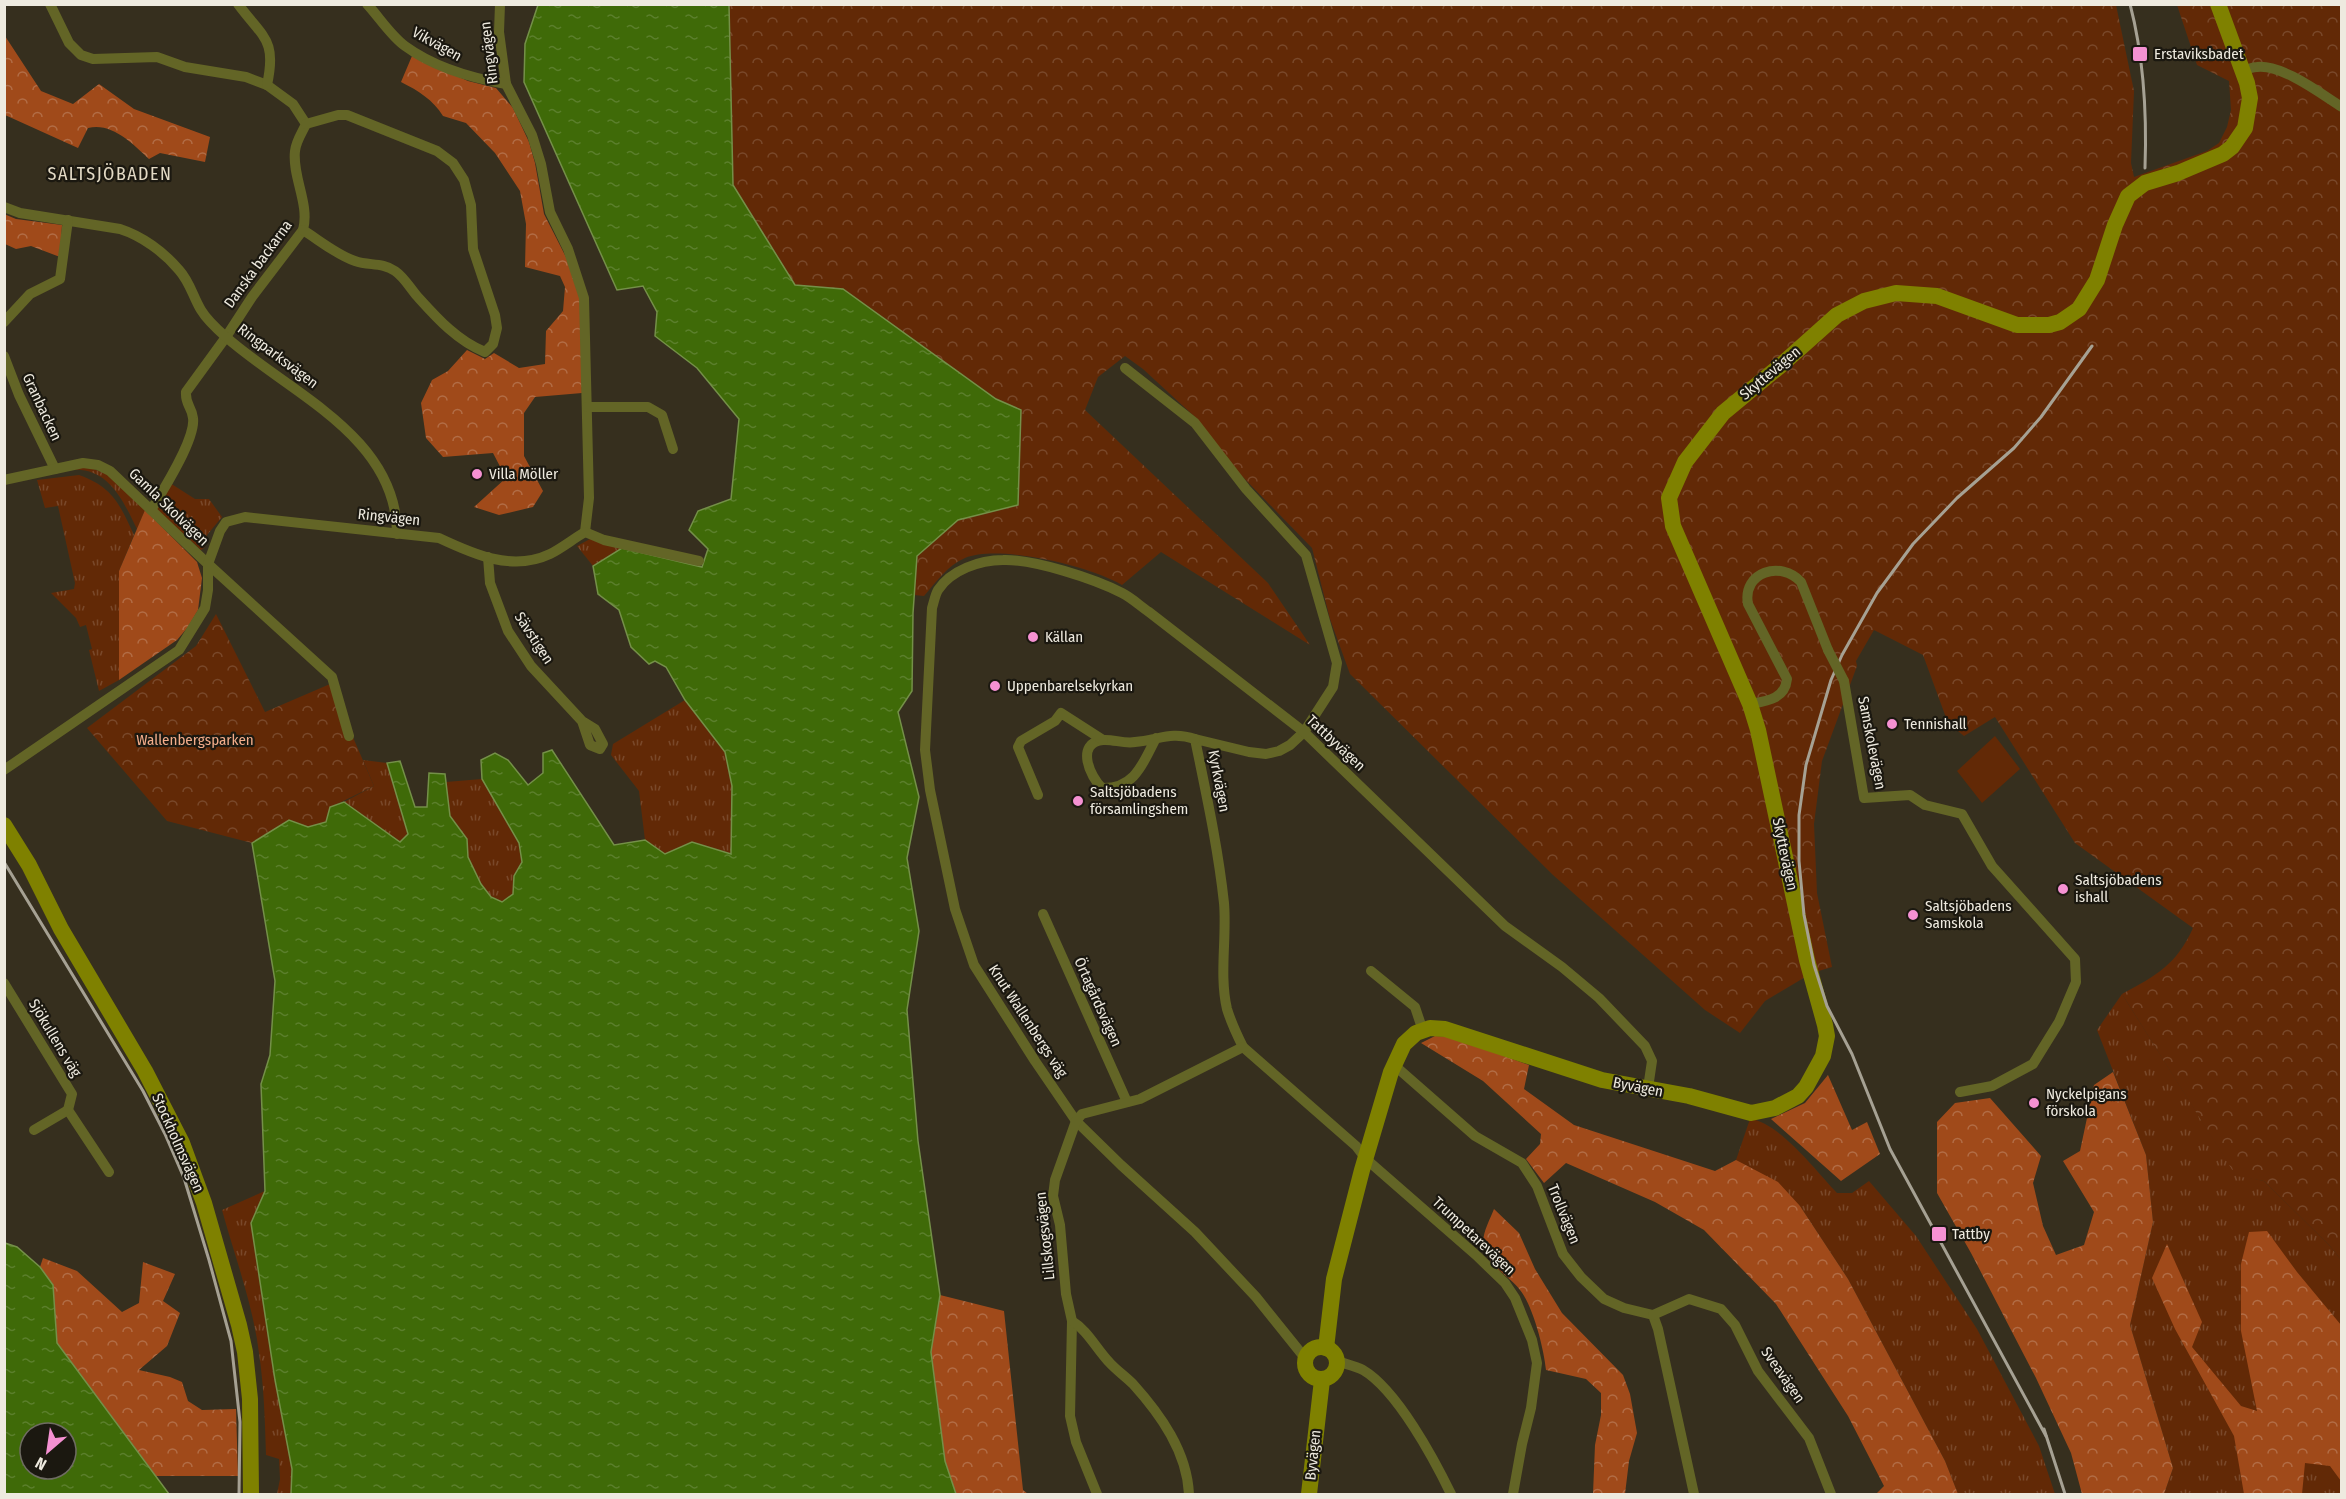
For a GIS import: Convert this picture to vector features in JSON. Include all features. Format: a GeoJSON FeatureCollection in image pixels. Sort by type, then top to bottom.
{"type":"FeatureCollection","features":[{"type":"Feature","properties":{"kind":"street"},"geometry":{"type":"LineString","coordinates":[[50,4],[69,43],[81,55],[93,59],[157,57],[185,67],[246,77],[267,85],[293,104],[306,124],[338,115],[347,115],[436,151],[453,163],[464,180],[471,205],[473,249],[497,328],[493,344],[485,352],[471,346],[452,332],[422,302],[398,273],[379,264],[352,261],[303,230]]}},
{"type":"Feature","properties":{"kind":"street"},"geometry":{"type":"LineString","coordinates":[[238,4],[260,28],[268,42],[272,62],[267,85]]}},
{"type":"Feature","properties":{"kind":"street","name":"Vikvägen"},"geometry":{"type":"LineString","coordinates":[[367,4],[404,46],[441,66],[472,78],[506,84]]}},
{"type":"Feature","properties":{"kind":"street","name":"Ringvägen"},"geometry":{"type":"LineString","coordinates":[[4,770],[179,650],[205,608],[208,564],[220,531],[226,522],[244,517],[439,538],[468,551],[518,562],[537,559],[552,553],[585,532],[589,498],[584,298],[568,249],[550,212],[541,165],[532,135],[506,84],[499,32],[500,4]]}},
{"type":"Feature","properties":{"kind":"street","name":"Skyttevägen"},"geometry":{"type":"LineString","coordinates":[[1826,1047],[1825,1025],[1807,960],[1764,750],[1750,704],[1673,526],[1669,498],[1685,462],[1723,413],[1837,315],[1864,301],[1896,293],[1937,296],[2017,325],[2049,325],[2070,316],[2086,300],[2097,280],[2115,225],[2128,196],[2145,183],[2186,170],[2223,154],[2239,138],[2245,128],[2250,113],[2250,98],[2244,71],[2218,4]]}},
{"type":"Feature","properties":{"kind":"street"},"geometry":{"type":"LineString","coordinates":[[2244,71],[2259,66],[2275,69],[2292,76],[2342,107]]}},
{"type":"Feature","properties":{"kind":"street","name":"Danska backarna"},"geometry":{"type":"LineString","coordinates":[[151,510],[171,477],[192,433],[193,418],[186,401],[186,392],[252,297],[303,230],[306,220],[295,168],[295,150],[306,124]]}},
{"type":"Feature","properties":{"kind":"street","name":"Ringparksvägen"},"geometry":{"type":"LineString","coordinates":[[4,207],[20,213],[135,234],[180,270],[202,312],[226,337],[320,405],[362,445],[380,472],[394,502],[397,534]]}},
{"type":"Feature","properties":{"kind":"street"},"geometry":{"type":"LineString","coordinates":[[4,322],[30,294],[60,279],[68,220]]}},
{"type":"Feature","properties":{"kind":"street","name":"Granbacken"},"geometry":{"type":"LineString","coordinates":[[4,356],[19,395],[55,469]]}},
{"type":"Feature","properties":{"kind":"street","name":"Kyrkvägen"},"geometry":{"type":"LineString","coordinates":[[1125,368],[1195,423],[1246,489],[1306,555],[1337,663],[1333,687],[1304,732],[1290,745],[1279,751],[1266,754],[1195,739],[1212,823],[1224,903],[1224,981],[1227,1008],[1243,1047],[1356,1146],[1366,1159]]}},
{"type":"Feature","properties":{"kind":"street"},"geometry":{"type":"LineString","coordinates":[[587,407],[648,407],[662,415],[673,449]]}},
{"type":"Feature","properties":{"kind":"street","name":"Gamla Skolvägen"},"geometry":{"type":"LineString","coordinates":[[4,480],[83,462],[98,465],[110,471],[208,564]]}},
{"type":"Feature","properties":{"kind":"street"},"geometry":{"type":"LineString","coordinates":[[585,532],[604,540],[699,561]]}},
{"type":"Feature","properties":{"kind":"street","name":"Sävstigen"},"geometry":{"type":"LineString","coordinates":[[488,557],[490,583],[508,631],[531,666],[582,720]]}},
{"type":"Feature","properties":{"kind":"street","name":"Tattbyvägen"},"geometry":{"type":"LineString","coordinates":[[932,608],[938,591],[951,577],[964,568],[983,562],[1003,560],[1023,562],[1080,576],[1122,593],[1304,732],[1505,926],[1572,975],[1599,998],[1645,1046],[1652,1060],[1648,1088]]}},
{"type":"Feature","properties":{"kind":"street"},"geometry":{"type":"LineString","coordinates":[[208,564],[332,677],[350,736]]}},
{"type":"Feature","properties":{"kind":"street","name":"Samskolevägen"},"geometry":{"type":"LineString","coordinates":[[1750,704],[1777,697],[1783,691],[1787,679],[1748,604],[1747,597],[1750,587],[1760,575],[1768,571],[1780,571],[1796,576],[1801,582],[1828,650],[1844,681],[1864,798],[1910,795],[1925,804],[1962,814],[1992,866],[2075,959],[2076,982],[2059,1022],[2033,1064],[1992,1086],[1960,1092]]}},
{"type":"Feature","properties":{"kind":"street","name":"Knut Wallenbergs väg"},"geometry":{"type":"LineString","coordinates":[[932,608],[925,750],[930,790],[960,929],[974,965],[992,996],[1076,1121],[1196,1232],[1256,1297],[1305,1358]]}},
{"type":"Feature","properties":{"kind":"street"},"geometry":{"type":"LineString","coordinates":[[1038,795],[1018,747],[1021,741],[1055,721],[1061,713],[1103,740]]}},
{"type":"Feature","properties":{"kind":"street"},"geometry":{"type":"LineString","coordinates":[[1156,738],[1136,774],[1115,789],[1102,788],[1090,773],[1087,758],[1089,750],[1094,743],[1103,740],[1131,743],[1166,735],[1184,735],[1195,739]]}},
{"type":"Feature","properties":{"kind":"street","name":"Stockholmsvägen"},"geometry":{"type":"LineString","coordinates":[[4,825],[29,865],[61,929],[145,1071],[182,1143],[204,1203],[245,1352],[250,1399],[251,1494]]}},
{"type":"Feature","properties":{"kind":"street","name":"Örtagårdsvägen"},"geometry":{"type":"LineString","coordinates":[[1043,914],[1127,1102]]}},
{"type":"Feature","properties":{"kind":"street"},"geometry":{"type":"LineString","coordinates":[[1371,971],[1415,1007],[1424,1030],[1416,1033],[1404,1044],[1394,1065],[1334,1279],[1331,1354],[1333,1374],[1322,1380],[1311,1376],[1305,1367],[1305,1358],[1312,1350],[1331,1354],[1362,1370],[1388,1393],[1412,1425],[1451,1494]]}},
{"type":"Feature","properties":{"kind":"street","name":"Sjökullens väg"},"geometry":{"type":"LineString","coordinates":[[4,983],[72,1094],[68,1110],[109,1172]]}},
{"type":"Feature","properties":{"kind":"street","name":"Byvägen"},"geometry":{"type":"LineString","coordinates":[[1424,1030],[1430,1028],[1452,1030],[1602,1080],[1648,1088],[1751,1113],[1775,1108],[1798,1096],[1806,1087],[1826,1047]]}},
{"type":"Feature","properties":{"kind":"street"},"geometry":{"type":"LineString","coordinates":[[1076,1121],[1083,1114],[1140,1099],[1161,1090],[1243,1047]]}},
{"type":"Feature","properties":{"kind":"street","name":"Trollvägen"},"geometry":{"type":"LineString","coordinates":[[1394,1065],[1475,1136],[1522,1163],[1537,1186],[1563,1254],[1581,1277],[1604,1299],[1624,1308],[1653,1315]]}},
{"type":"Feature","properties":{"kind":"street"},"geometry":{"type":"LineString","coordinates":[[34,1131],[68,1110]]}},
{"type":"Feature","properties":{"kind":"street","name":"Lillskogsvägen"},"geometry":{"type":"LineString","coordinates":[[1076,1121],[1055,1180],[1053,1196],[1060,1225],[1066,1294],[1071,1321],[1070,1416],[1076,1442],[1097,1494]]}},
{"type":"Feature","properties":{"kind":"street","name":"Trumpetarevägen"},"geometry":{"type":"LineString","coordinates":[[1366,1159],[1505,1283],[1519,1307],[1532,1340],[1537,1363],[1531,1408],[1513,1494]]}},
{"type":"Feature","properties":{"kind":"street","name":"Sveavägen"},"geometry":{"type":"LineString","coordinates":[[1653,1315],[1689,1299],[1721,1309],[1735,1325],[1758,1371],[1809,1438],[1831,1494]]}},
{"type":"Feature","properties":{"kind":"street"},"geometry":{"type":"LineString","coordinates":[[1653,1315],[1694,1494]]}},
{"type":"Feature","properties":{"kind":"street"},"geometry":{"type":"LineString","coordinates":[[1071,1321],[1080,1326],[1162,1422],[1176,1444],[1181,1457],[1189,1494]]}},
{"type":"Feature","properties":{"kind":"street","name":"Byvägen"},"geometry":{"type":"LineString","coordinates":[[1309,1494],[1322,1380]]}},
{"type":"Feature","properties":{"kind":"green space"},"geometry":{"type":"Polygon","coordinates":[[[652,4],[2116,5],[2134,91],[2131,163],[2134,177],[2207,151],[2219,143],[2227,127],[2231,110],[2229,81],[2197,65],[2177,5],[2341,5],[2341,1260],[2330,1246],[2264,1181],[2236,1176],[2122,994],[2164,968],[2180,951],[2193,928],[2075,843],[1995,717],[1964,736],[1948,723],[1923,655],[1874,630],[1856,661],[1857,666],[1822,761],[1814,824],[1817,893],[1832,967],[1812,973],[1765,1001],[1740,1033],[1705,1010],[1553,875],[1350,674],[1330,619],[1312,548],[1239,473],[1195,417],[1143,369],[1125,356],[1098,377],[1085,410],[1268,583],[1310,645],[1161,552],[1122,585],[1067,564],[1021,555],[980,554],[965,558],[953,565],[924,596],[914,595],[765,351],[652,4]]]}},
{"type":"Feature","properties":{"kind":"green space"},"geometry":{"type":"Polygon","coordinates":[[[5,36],[41,91],[73,104],[99,84],[134,109],[210,137],[205,162],[160,153],[149,159],[114,131],[97,127],[88,128],[78,148],[5,115],[5,36]]]}},
{"type":"Feature","properties":{"kind":"green space"},"geometry":{"type":"Polygon","coordinates":[[[412,56],[468,81],[496,88],[513,108],[529,142],[544,214],[568,261],[580,299],[582,393],[535,397],[524,413],[524,456],[543,491],[533,507],[499,515],[474,507],[506,478],[493,453],[443,457],[426,438],[421,403],[432,380],[448,371],[467,350],[485,359],[494,353],[519,368],[545,364],[546,331],[563,311],[565,287],[560,276],[525,267],[526,224],[520,191],[495,153],[466,123],[443,116],[425,96],[401,82],[412,56]]]}},
{"type":"Feature","properties":{"kind":"green space"},"geometry":{"type":"Polygon","coordinates":[[[4,214],[16,219],[62,225],[60,257],[31,246],[16,249],[5,244],[4,214]]]}},
{"type":"Feature","properties":{"kind":"green space"},"geometry":{"type":"Polygon","coordinates":[[[83,465],[109,475],[145,510],[137,529],[116,492],[101,477],[81,470],[58,472],[83,465]]]}},
{"type":"Feature","properties":{"kind":"green space"},"geometry":{"type":"Polygon","coordinates":[[[79,475],[108,491],[119,506],[134,535],[119,571],[119,680],[99,691],[89,650],[92,649],[86,625],[80,627],[76,618],[51,593],[74,589],[75,583],[58,506],[45,508],[37,480],[79,475]]]}},
{"type":"Feature","properties":{"kind":"green space"},"geometry":{"type":"Polygon","coordinates":[[[170,483],[195,499],[209,499],[222,517],[207,535],[204,548],[201,550],[155,508],[170,483]]]}},
{"type":"Feature","properties":{"kind":"green space"},"geometry":{"type":"Polygon","coordinates":[[[145,510],[197,562],[202,578],[198,610],[177,640],[119,680],[119,571],[145,510]]]}},
{"type":"Feature","properties":{"kind":"green space"},"geometry":{"type":"Polygon","coordinates":[[[590,539],[622,548],[593,566],[577,546],[590,539]]]}},
{"type":"Feature","properties":{"kind":"green space","name":"Wallenbergsparken"},"geometry":{"type":"Polygon","coordinates":[[[216,614],[265,712],[330,684],[374,786],[331,807],[326,822],[308,827],[289,820],[252,843],[167,821],[87,728],[196,646],[216,614]]]}},
{"type":"Feature","properties":{"kind":"green space"},"geometry":{"type":"Polygon","coordinates":[[[685,700],[725,752],[732,786],[731,854],[692,842],[665,854],[645,840],[639,791],[611,755],[613,744],[685,700]]]}},
{"type":"Feature","properties":{"kind":"green space"},"geometry":{"type":"Polygon","coordinates":[[[1995,736],[2020,769],[1982,803],[1957,771],[1995,736]]]}},
{"type":"Feature","properties":{"kind":"green space"},"geometry":{"type":"Polygon","coordinates":[[[363,760],[387,763],[408,834],[400,842],[344,802],[374,786],[363,760]]]}},
{"type":"Feature","properties":{"kind":"green space"},"geometry":{"type":"Polygon","coordinates":[[[482,779],[519,843],[522,862],[514,876],[514,894],[502,902],[491,897],[481,884],[468,857],[467,839],[450,816],[446,782],[482,779]]]}},
{"type":"Feature","properties":{"kind":"green space"},"geometry":{"type":"Polygon","coordinates":[[[2122,994],[2236,1175],[2264,1181],[2330,1246],[2341,1260],[2341,1494],[2164,1494],[2173,1468],[2130,1325],[2153,1222],[2146,1155],[2097,1030],[2122,994]]]}},
{"type":"Feature","properties":{"kind":"green space"},"geometry":{"type":"Polygon","coordinates":[[[1435,1036],[1452,1037],[1529,1065],[1524,1089],[1574,1125],[1715,1171],[1736,1160],[1778,1182],[1800,1206],[1848,1279],[1945,1461],[1958,1494],[1876,1494],[1884,1486],[1848,1416],[1776,1304],[1704,1230],[1655,1202],[1566,1163],[1544,1183],[1526,1159],[1540,1144],[1541,1134],[1483,1081],[1421,1043],[1435,1036]]]}},
{"type":"Feature","properties":{"kind":"green space"},"geometry":{"type":"Polygon","coordinates":[[[2113,1072],[2146,1155],[2153,1222],[2130,1325],[2173,1468],[2164,1494],[2082,1494],[2071,1453],[2036,1378],[1937,1193],[1937,1122],[1955,1103],[1990,1098],[2041,1156],[2033,1183],[2043,1226],[2056,1255],[2084,1245],[2094,1212],[2063,1161],[2080,1151],[2094,1085],[2113,1072]]]}},
{"type":"Feature","properties":{"kind":"green space"},"geometry":{"type":"Polygon","coordinates":[[[1828,1075],[1852,1130],[1867,1122],[1880,1154],[1841,1181],[1771,1119],[1805,1103],[1828,1075]]]}},
{"type":"Feature","properties":{"kind":"green space"},"geometry":{"type":"Polygon","coordinates":[[[1750,1119],[1761,1122],[1785,1138],[1837,1193],[1852,1193],[1869,1181],[1916,1236],[1977,1329],[2039,1446],[2055,1494],[1958,1494],[1945,1461],[1848,1279],[1800,1206],[1736,1160],[1750,1119]]]}},
{"type":"Feature","properties":{"kind":"green space"},"geometry":{"type":"Polygon","coordinates":[[[265,1191],[251,1223],[275,1380],[292,1469],[291,1494],[277,1494],[280,1479],[279,1459],[266,1455],[261,1366],[256,1335],[222,1210],[265,1191]]]}},
{"type":"Feature","properties":{"kind":"green space"},"geometry":{"type":"Polygon","coordinates":[[[1494,1209],[1519,1233],[1535,1269],[1562,1313],[1623,1375],[1630,1394],[1637,1433],[1629,1461],[1625,1494],[1593,1494],[1595,1445],[1601,1415],[1601,1393],[1586,1379],[1546,1370],[1537,1328],[1525,1297],[1516,1285],[1490,1261],[1484,1249],[1484,1234],[1494,1209]]]}},
{"type":"Feature","properties":{"kind":"green space"},"geometry":{"type":"Polygon","coordinates":[[[2267,1231],[2341,1325],[2341,1481],[2330,1466],[2305,1463],[2302,1494],[2244,1494],[2234,1436],[2175,1329],[2152,1278],[2167,1244],[2202,1322],[2192,1347],[2241,1406],[2257,1411],[2241,1331],[2241,1264],[2249,1232],[2267,1231]]]}},
{"type":"Feature","properties":{"kind":"green space"},"geometry":{"type":"Polygon","coordinates":[[[43,1258],[77,1271],[122,1312],[139,1303],[143,1262],[175,1274],[163,1301],[180,1313],[167,1346],[139,1370],[182,1382],[188,1401],[202,1410],[236,1409],[238,1476],[156,1476],[57,1343],[53,1286],[40,1267],[43,1258]]]}},
{"type":"Feature","properties":{"kind":"green space"},"geometry":{"type":"Polygon","coordinates":[[[940,1295],[1004,1311],[1023,1490],[1028,1494],[956,1494],[945,1461],[931,1352],[940,1295]]]}},
{"type":"Feature","properties":{"kind":"water"},"geometry":{"type":"Polygon","coordinates":[[[538,5],[729,5],[733,185],[795,285],[843,289],[996,399],[1021,410],[1018,505],[958,520],[917,556],[913,613],[912,691],[898,712],[919,797],[907,858],[919,931],[907,1010],[918,1141],[940,1295],[931,1352],[945,1461],[956,1494],[291,1494],[292,1469],[275,1380],[251,1223],[265,1191],[261,1084],[270,1055],[275,981],[252,843],[289,820],[308,827],[326,822],[330,807],[344,802],[400,842],[408,834],[387,763],[400,761],[415,807],[427,807],[429,773],[445,774],[450,816],[467,839],[468,857],[481,884],[491,897],[502,902],[513,894],[514,876],[522,862],[519,843],[482,779],[481,760],[495,753],[508,760],[528,785],[543,773],[543,753],[552,750],[614,845],[645,840],[665,854],[692,842],[731,854],[732,786],[725,752],[685,700],[666,667],[655,661],[649,664],[631,647],[619,610],[598,594],[593,566],[622,548],[702,567],[708,549],[689,530],[698,511],[731,499],[739,419],[697,368],[655,336],[657,312],[643,286],[617,290],[524,82],[525,44],[538,5]]]}},
{"type":"Feature","properties":{"kind":"water"},"geometry":{"type":"Polygon","coordinates":[[[5,1243],[17,1247],[40,1267],[53,1285],[57,1343],[169,1494],[5,1494],[5,1243]]]}},
{"type":"Feature","properties":{"kind":"railway"},"geometry":{"type":"LineString","coordinates":[[2130,4],[2139,45],[2144,86],[2145,168]]}},
{"type":"Feature","properties":{"kind":"railway"},"geometry":{"type":"LineString","coordinates":[[2046,1436],[1890,1149],[1852,1054],[1827,1006],[1814,965],[1804,915],[1799,861],[1799,815],[1806,765],[1831,680],[1842,655],[1877,593],[1913,544],[1957,498],[2014,448],[2041,417],[2092,346]]}},
{"type":"Feature","properties":{"kind":"railway"},"geometry":{"type":"LineString","coordinates":[[4,862],[143,1091],[184,1178],[231,1341],[240,1422],[239,1494]]}},
{"type":"Feature","properties":{"kind":"railway"},"geometry":{"type":"LineString","coordinates":[[2044,1429],[2065,1494]]}},
{"type":"Feature","properties":{"kind":"place","name":"Erstaviksbadet"},"geometry":{"type":"Point","coordinates":[2140,54]}},
{"type":"Feature","properties":{"kind":"place","name":"Villa Möller"},"geometry":{"type":"Point","coordinates":[477,474]}},
{"type":"Feature","properties":{"kind":"place","name":"Källan"},"geometry":{"type":"Point","coordinates":[1033,637]}},
{"type":"Feature","properties":{"kind":"place","name":"Uppenbarelsekyrkan"},"geometry":{"type":"Point","coordinates":[995,686]}},
{"type":"Feature","properties":{"kind":"place","name":"Tennishall"},"geometry":{"type":"Point","coordinates":[1892,724]}},
{"type":"Feature","properties":{"kind":"place","name":"Saltsjöbadens församlingshem"},"geometry":{"type":"Point","coordinates":[1078,801]}},
{"type":"Feature","properties":{"kind":"place","name":"Saltsjöbadens ishall"},"geometry":{"type":"Point","coordinates":[2063,889]}},
{"type":"Feature","properties":{"kind":"place","name":"Saltsjöbadens Samskola"},"geometry":{"type":"Point","coordinates":[1913,915]}},
{"type":"Feature","properties":{"kind":"place","name":"Nyckelpigans förskola"},"geometry":{"type":"Point","coordinates":[2034,1103]}},
{"type":"Feature","properties":{"kind":"place","name":"Tattby"},"geometry":{"type":"Point","coordinates":[1939,1234]}},
{"type":"Feature","properties":{"kind":"district","name":"SALTSJÖBADEN"},"geometry":{"type":"Point","coordinates":[110,174]}}]}
